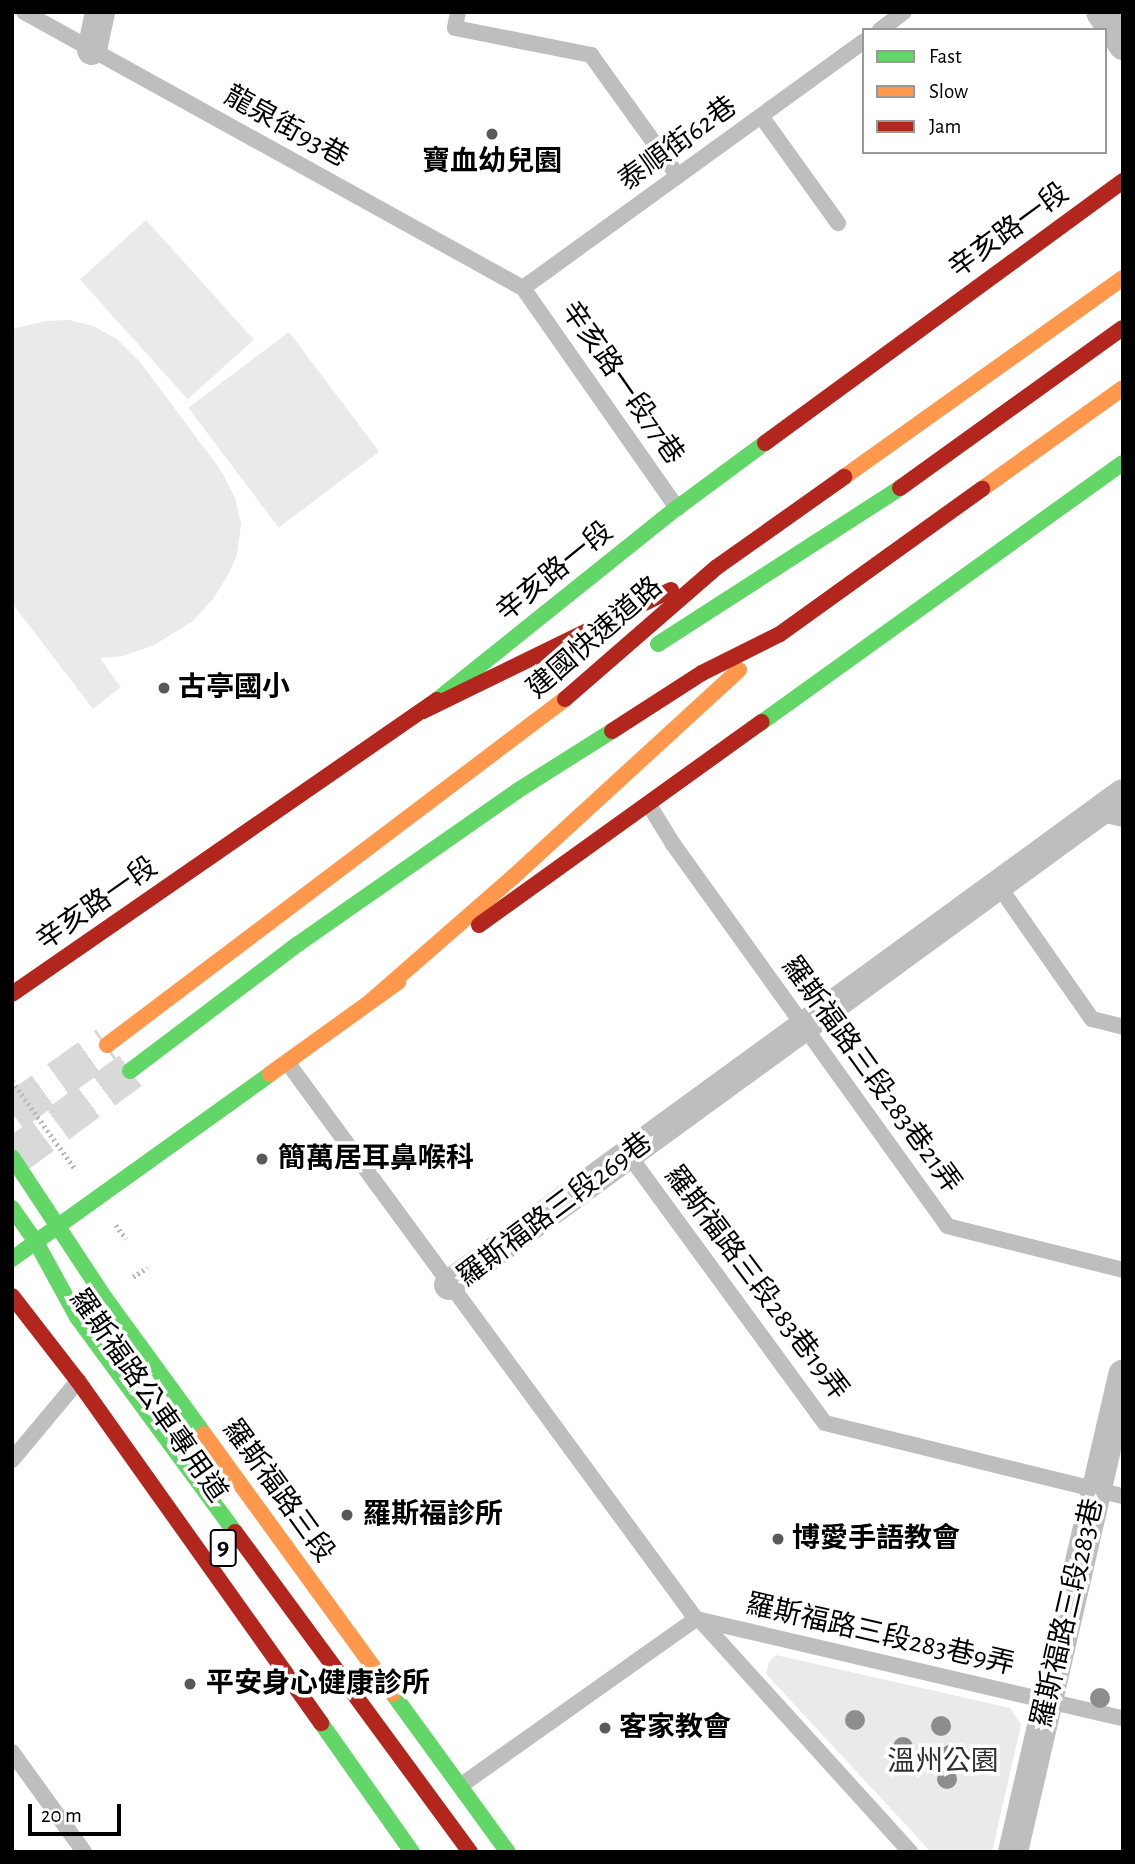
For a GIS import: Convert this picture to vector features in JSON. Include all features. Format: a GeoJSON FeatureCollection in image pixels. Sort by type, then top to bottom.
{"type":"FeatureCollection","features":[{"type":"Feature","properties":{"kind":"main road","name":"辛亥路一段"},"geometry":{"type":"LineString","coordinates":[[12,994],[423,711],[677,508],[1123,181]]}},
{"type":"Feature","properties":{"kind":"main road","name":"建國快速道路"},"geometry":{"type":"LineString","coordinates":[[107,1045],[539,722],[717,567],[1123,278]]}},
{"type":"Feature","properties":{"kind":"main road"},"geometry":{"type":"LineString","coordinates":[[539,722],[888,496],[1123,328]]}},
{"type":"Feature","properties":{"kind":"main road"},"geometry":{"type":"LineString","coordinates":[[372,1001],[523,869],[780,634],[1123,388]]}},
{"type":"Feature","properties":{"kind":"main road"},"geometry":{"type":"LineString","coordinates":[[24,1251],[1123,463]]}},
{"type":"Feature","properties":{"kind":"main road"},"geometry":{"type":"LineString","coordinates":[[781,586],[888,496]]}},
{"type":"Feature","properties":{"kind":"main road"},"geometry":{"type":"LineString","coordinates":[[423,711],[717,567]]}},
{"type":"Feature","properties":{"kind":"main road"},"geometry":{"type":"LineString","coordinates":[[130,1071],[298,944],[517,791],[702,673],[780,634]]}},
{"type":"Feature","properties":{"kind":"main road"},"geometry":{"type":"LineString","coordinates":[[517,791],[660,680]]}},
{"type":"Feature","properties":{"kind":"main road","name":"羅斯福路三段"},"geometry":{"type":"LineString","coordinates":[[12,1157],[105,1298],[508,1852]]}},
{"type":"Feature","properties":{"kind":"main road","name":"羅斯福路公車專用道"},"geometry":{"type":"LineString","coordinates":[[12,1208],[24,1251],[40,1284]]}},
{"type":"Feature","properties":{"kind":"main road","name":"羅斯福路公車專用道"},"geometry":{"type":"LineString","coordinates":[[12,1237],[77,1317],[470,1852]]}},
{"type":"Feature","properties":{"kind":"main road","name":"9"},"geometry":{"type":"LineString","coordinates":[[12,1296],[78,1381],[412,1852]]}},
{"type":"Feature","properties":{"kind":"street"},"geometry":{"type":"LineString","coordinates":[[92,50],[100,12]]}},
{"type":"Feature","properties":{"kind":"street"},"geometry":{"type":"LineString","coordinates":[[1101,12],[1123,45]]}},
{"type":"Feature","properties":{"kind":"street","name":"羅斯福路三段269巷"},"geometry":{"type":"LineString","coordinates":[[449,1285],[998,885],[1110,816],[1123,794]]}},
{"type":"Feature","properties":{"kind":"street","name":"羅斯福路三段283巷"},"geometry":{"type":"LineString","coordinates":[[1013,1852],[1049,1702],[1109,1493],[1123,1375]]}},
{"type":"Feature","properties":{"kind":"lane","name":"龍泉街93巷"},"geometry":{"type":"LineString","coordinates":[[24,12],[523,288]]}},
{"type":"Feature","properties":{"kind":"lane"},"geometry":{"type":"LineString","coordinates":[[883,28],[904,12]]}},
{"type":"Feature","properties":{"kind":"lane"},"geometry":{"type":"LineString","coordinates":[[457,20],[591,55],[678,176]]}},
{"type":"Feature","properties":{"kind":"lane","name":"泰順街62巷"},"geometry":{"type":"LineString","coordinates":[[523,288],[862,42]]}},
{"type":"Feature","properties":{"kind":"lane"},"geometry":{"type":"LineString","coordinates":[[761,116],[838,223]]}},
{"type":"Feature","properties":{"kind":"lane","name":"辛亥路一段77巷"},"geometry":{"type":"LineString","coordinates":[[523,288],[677,508]]}},
{"type":"Feature","properties":{"kind":"lane","name":"羅斯福路三段283巷21弄"},"geometry":{"type":"LineString","coordinates":[[649,805],[673,844],[947,1226],[1123,1270]]}},
{"type":"Feature","properties":{"kind":"lane"},"geometry":{"type":"LineString","coordinates":[[998,885],[1092,1019],[1123,1027]]}},
{"type":"Feature","properties":{"kind":"lane"},"geometry":{"type":"LineString","coordinates":[[286,1062],[449,1285]]}},
{"type":"Feature","properties":{"kind":"lane","name":"羅斯福路三段283巷19弄"},"geometry":{"type":"LineString","coordinates":[[628,1154],[825,1423],[1109,1493]]}},
{"type":"Feature","properties":{"kind":"lane","name":"羅斯福路三段269巷"},"geometry":{"type":"LineString","coordinates":[[449,1285],[698,1619],[910,1852]]}},
{"type":"Feature","properties":{"kind":"lane"},"geometry":{"type":"LineString","coordinates":[[12,1460],[78,1381]]}},
{"type":"Feature","properties":{"kind":"lane"},"geometry":{"type":"LineString","coordinates":[[460,1786],[698,1619]]}},
{"type":"Feature","properties":{"kind":"lane","name":"羅斯福路三段283巷9弄"},"geometry":{"type":"LineString","coordinates":[[698,1619],[1123,1718]]}},
{"type":"Feature","properties":{"kind":"lane"},"geometry":{"type":"LineString","coordinates":[[12,1752],[84,1852]]}},
{"type":"Feature","properties":{"kind":"path"},"geometry":{"type":"LineString","coordinates":[[12,1081],[126,1239]]}},
{"type":"Feature","properties":{"kind":"green space"},"geometry":{"type":"Polygon","coordinates":[[[146,220],[254,340],[188,399],[80,280],[146,220]]]}},
{"type":"Feature","properties":{"kind":"green space"},"geometry":{"type":"Polygon","coordinates":[[[69,320],[93,326],[117,339],[140,362],[222,472],[235,498],[241,524],[237,555],[228,575],[213,599],[193,621],[154,645],[123,656],[100,658],[121,687],[93,709],[12,603],[12,329],[46,321],[69,320]]]}},
{"type":"Feature","properties":{"kind":"green space"},"geometry":{"type":"Polygon","coordinates":[[[289,332],[379,452],[279,528],[188,408],[289,332]]]}},
{"type":"Feature","properties":{"kind":"green space","name":"溫州公園"},"geometry":{"type":"Polygon","coordinates":[[[776,1655],[1010,1708],[1021,1725],[992,1852],[931,1852],[766,1674],[769,1662],[776,1655]]]}},
{"type":"Feature","properties":{"kind":"tunnel"},"geometry":{"type":"LineString","coordinates":[[12,1113],[107,1045]]}},
{"type":"Feature","properties":{"kind":"tunnel"},"geometry":{"type":"LineString","coordinates":[[12,1158],[130,1071]]}},
{"type":"Feature","properties":{"kind":"traffic: fast"},"geometry":{"type":"LineString","coordinates":[[437,700],[677,508],[765,443]]}},
{"type":"Feature","properties":{"kind":"traffic: fast"},"geometry":{"type":"LineString","coordinates":[[762,722],[1123,463]]}},
{"type":"Feature","properties":{"kind":"traffic: fast"},"geometry":{"type":"LineString","coordinates":[[658,644],[900,488]]}},
{"type":"Feature","properties":{"kind":"traffic: fast"},"geometry":{"type":"LineString","coordinates":[[130,1071],[298,944],[517,791],[612,731]]}},
{"type":"Feature","properties":{"kind":"traffic: fast"},"geometry":{"type":"LineString","coordinates":[[12,1259],[270,1074]]}},
{"type":"Feature","properties":{"kind":"traffic: fast"},"geometry":{"type":"LineString","coordinates":[[12,1157],[105,1298],[204,1434]]}},
{"type":"Feature","properties":{"kind":"traffic: fast"},"geometry":{"type":"LineString","coordinates":[[12,1208],[36,1242],[77,1317],[235,1532]]}},
{"type":"Feature","properties":{"kind":"traffic: fast"},"geometry":{"type":"LineString","coordinates":[[393,1694],[508,1852]]}},
{"type":"Feature","properties":{"kind":"traffic: fast"},"geometry":{"type":"LineString","coordinates":[[321,1723],[412,1852]]}},
{"type":"Feature","properties":{"kind":"traffic: slow"},"geometry":{"type":"LineString","coordinates":[[844,477],[1123,278]]}},
{"type":"Feature","properties":{"kind":"traffic: slow"},"geometry":{"type":"LineString","coordinates":[[982,489],[1123,388]]}},
{"type":"Feature","properties":{"kind":"traffic: slow"},"geometry":{"type":"LineString","coordinates":[[371,1001],[512,878],[739,670]]}},
{"type":"Feature","properties":{"kind":"traffic: slow"},"geometry":{"type":"LineString","coordinates":[[107,1045],[565,699]]}},
{"type":"Feature","properties":{"kind":"traffic: slow"},"geometry":{"type":"LineString","coordinates":[[270,1074],[398,982]]}},
{"type":"Feature","properties":{"kind":"traffic: slow"},"geometry":{"type":"LineString","coordinates":[[204,1434],[393,1694]]}},
{"type":"Feature","properties":{"kind":"traffic: jam"},"geometry":{"type":"LineString","coordinates":[[765,443],[1123,181]]}},
{"type":"Feature","properties":{"kind":"traffic: jam"},"geometry":{"type":"LineString","coordinates":[[900,488],[1123,328]]}},
{"type":"Feature","properties":{"kind":"traffic: jam"},"geometry":{"type":"LineString","coordinates":[[565,699],[717,567],[844,477]]}},
{"type":"Feature","properties":{"kind":"traffic: jam"},"geometry":{"type":"LineString","coordinates":[[612,731],[702,673],[780,634],[982,489]]}},
{"type":"Feature","properties":{"kind":"traffic: jam"},"geometry":{"type":"LineString","coordinates":[[423,711],[671,590]]}},
{"type":"Feature","properties":{"kind":"traffic: jam"},"geometry":{"type":"LineString","coordinates":[[12,994],[437,700]]}},
{"type":"Feature","properties":{"kind":"traffic: jam"},"geometry":{"type":"LineString","coordinates":[[479,925],[762,722]]}},
{"type":"Feature","properties":{"kind":"traffic: jam"},"geometry":{"type":"LineString","coordinates":[[12,1296],[78,1381],[321,1723]]}},
{"type":"Feature","properties":{"kind":"traffic: jam"},"geometry":{"type":"LineString","coordinates":[[235,1532],[470,1852]]}},
{"type":"Feature","properties":{"kind":"place","name":"寶血幼兒園"},"geometry":{"type":"Point","coordinates":[492,134]}},
{"type":"Feature","properties":{"kind":"place","name":"古亭國小"},"geometry":{"type":"Point","coordinates":[164,688]}},
{"type":"Feature","properties":{"kind":"place","name":"簡萬居耳鼻喉科"},"geometry":{"type":"Point","coordinates":[262,1159]}},
{"type":"Feature","properties":{"kind":"place","name":"羅斯福診所"},"geometry":{"type":"Point","coordinates":[347,1515]}},
{"type":"Feature","properties":{"kind":"place","name":"博愛手語教會"},"geometry":{"type":"Point","coordinates":[778,1539]}},
{"type":"Feature","properties":{"kind":"place","name":"平安身心健康診所"},"geometry":{"type":"Point","coordinates":[190,1684]}},
{"type":"Feature","properties":{"kind":"place","name":"客家教會"},"geometry":{"type":"Point","coordinates":[605,1728]}}]}
